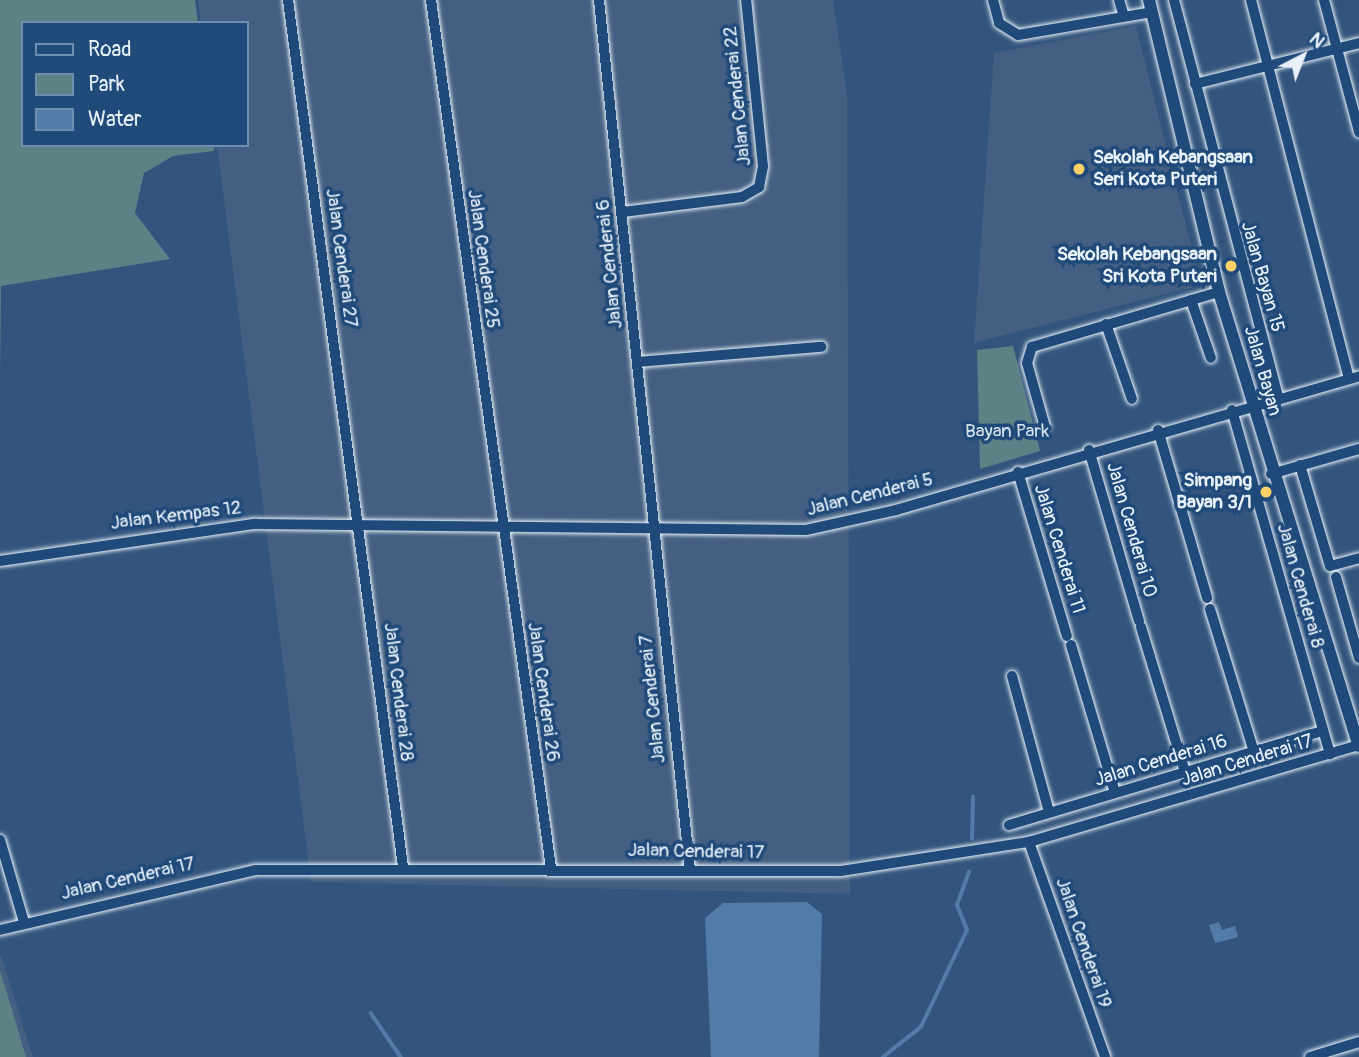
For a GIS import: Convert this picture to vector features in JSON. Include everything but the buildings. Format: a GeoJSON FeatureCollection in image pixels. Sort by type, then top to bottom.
{"type":"FeatureCollection","features":[{"type":"Feature","properties":{"kind":"street","name":"Jalan Cenderai 27"},"geometry":{"type":"LineString","coordinates":[[288,0],[359,521]]}},
{"type":"Feature","properties":{"kind":"street","name":"Jalan Cenderai 25"},"geometry":{"type":"LineString","coordinates":[[431,0],[501,522]]}},
{"type":"Feature","properties":{"kind":"street","name":"Jalan Cenderai 6"},"geometry":{"type":"LineString","coordinates":[[599,0],[623,212],[652,524]]}},
{"type":"Feature","properties":{"kind":"street","name":"Jalan Cenderai 22"},"geometry":{"type":"LineString","coordinates":[[623,212],[742,197],[759,187],[763,166],[746,0]]}},
{"type":"Feature","properties":{"kind":"street"},"geometry":{"type":"LineString","coordinates":[[993,0],[1004,31],[1018,36],[1124,16],[1150,6]]}},
{"type":"Feature","properties":{"kind":"street"},"geometry":{"type":"LineString","coordinates":[[1119,0],[1124,16]]}},
{"type":"Feature","properties":{"kind":"street","name":"Jalan Bayan 15"},"geometry":{"type":"LineString","coordinates":[[1174,0],[1278,397]]}},
{"type":"Feature","properties":{"kind":"street"},"geometry":{"type":"LineString","coordinates":[[1251,0],[1303,205],[1354,377]]}},
{"type":"Feature","properties":{"kind":"street"},"geometry":{"type":"LineString","coordinates":[[1324,0],[1359,132]]}},
{"type":"Feature","properties":{"kind":"street","name":"Jalan Bayan"},"geometry":{"type":"LineString","coordinates":[[1150,6],[1219,292],[1271,474],[1359,745]]}},
{"type":"Feature","properties":{"kind":"street"},"geometry":{"type":"LineString","coordinates":[[1195,84],[1359,43]]}},
{"type":"Feature","properties":{"kind":"street"},"geometry":{"type":"LineString","coordinates":[[1045,427],[1028,351],[1106,324],[1219,292]]}},
{"type":"Feature","properties":{"kind":"street"},"geometry":{"type":"LineString","coordinates":[[1191,300],[1211,358]]}},
{"type":"Feature","properties":{"kind":"street"},"geometry":{"type":"LineString","coordinates":[[1106,324],[1132,399]]}},
{"type":"Feature","properties":{"kind":"street"},"geometry":{"type":"LineString","coordinates":[[637,362],[821,347]]}},
{"type":"Feature","properties":{"kind":"street","name":"Jalan Cenderai 5"},"geometry":{"type":"LineString","coordinates":[[359,521],[652,524],[806,530],[1018,472],[1251,403],[1354,377]]}},
{"type":"Feature","properties":{"kind":"street","name":"Jalan Cenderai 8"},"geometry":{"type":"LineString","coordinates":[[1232,410],[1330,754]]}},
{"type":"Feature","properties":{"kind":"street"},"geometry":{"type":"LineString","coordinates":[[1158,430],[1206,597]]}},
{"type":"Feature","properties":{"kind":"street"},"geometry":{"type":"LineString","coordinates":[[1271,474],[1359,449]]}},
{"type":"Feature","properties":{"kind":"street","name":"Jalan Cenderai 10"},"geometry":{"type":"LineString","coordinates":[[1089,450],[1185,772]]}},
{"type":"Feature","properties":{"kind":"street"},"geometry":{"type":"LineString","coordinates":[[1300,465],[1330,566],[1359,558]]}},
{"type":"Feature","properties":{"kind":"street","name":"Jalan Cenderai 11"},"geometry":{"type":"LineString","coordinates":[[1018,472],[1115,793]]}},
{"type":"Feature","properties":{"kind":"street","name":"Jalan Kempas 12"},"geometry":{"type":"LineString","coordinates":[[0,561],[255,524],[359,521]]}},
{"type":"Feature","properties":{"kind":"street","name":"Jalan Cenderai 28"},"geometry":{"type":"LineString","coordinates":[[359,521],[402,867]]}},
{"type":"Feature","properties":{"kind":"street","name":"Jalan Cenderai 26"},"geometry":{"type":"LineString","coordinates":[[501,522],[551,868]]}},
{"type":"Feature","properties":{"kind":"street","name":"Jalan Cenderai 7"},"geometry":{"type":"LineString","coordinates":[[652,524],[690,870]]}},
{"type":"Feature","properties":{"kind":"street"},"geometry":{"type":"LineString","coordinates":[[1336,577],[1359,658]]}},
{"type":"Feature","properties":{"kind":"street"},"geometry":{"type":"LineString","coordinates":[[1210,609],[1254,752]]}},
{"type":"Feature","properties":{"kind":"street"},"geometry":{"type":"LineString","coordinates":[[1012,676],[1049,812]]}},
{"type":"Feature","properties":{"kind":"street","name":"Jalan Cenderai 16"},"geometry":{"type":"LineString","coordinates":[[1009,825],[1323,731]]}},
{"type":"Feature","properties":{"kind":"street","name":"Jalan Cenderai 17"},"geometry":{"type":"LineString","coordinates":[[0,930],[24,922],[256,870],[402,867],[841,871],[1029,842],[1359,745]]}},
{"type":"Feature","properties":{"kind":"street"},"geometry":{"type":"LineString","coordinates":[[0,840],[24,922]]}},
{"type":"Feature","properties":{"kind":"street","name":"Jalan Cenderai 19"},"geometry":{"type":"LineString","coordinates":[[1029,842],[1105,1057]]}},
{"type":"Feature","properties":{"kind":"street"},"geometry":{"type":"LineString","coordinates":[[1310,1057],[1359,1042]]}},
{"type":"Feature","properties":{"kind":"shaded area"},"geometry":{"type":"Polygon","coordinates":[[[198,0],[833,0],[847,93],[850,894],[311,882],[217,147],[248,147],[248,21],[201,21],[198,0]]]}},
{"type":"Feature","properties":{"kind":"shaded area","name":"Sekolah Kebangsaan Seri Kota Puteri"},"geometry":{"type":"Polygon","coordinates":[[[1136,26],[1201,285],[974,343],[994,53],[1136,26]]]}},
{"type":"Feature","properties":{"kind":"shaded area"},"geometry":{"type":"Polygon","coordinates":[[[1,955],[33,1057],[0,1057],[1,955]]]}},
{"type":"Feature","properties":{"kind":"green space"},"geometry":{"type":"Polygon","coordinates":[[[0,0],[195,0],[198,21],[21,21],[21,147],[214,147],[214,151],[173,156],[144,173],[135,213],[170,259],[1,286],[0,378],[0,0]]]}},
{"type":"Feature","properties":{"kind":"green space","name":"Bayan Park"},"geometry":{"type":"Polygon","coordinates":[[[1013,346],[1040,451],[980,469],[977,350],[1013,346]]]}},
{"type":"Feature","properties":{"kind":"green space"},"geometry":{"type":"Polygon","coordinates":[[[0,970],[26,1057],[0,1057],[0,970]]]}},
{"type":"Feature","properties":{"kind":"water"},"geometry":{"type":"Polygon","coordinates":[[[807,902],[822,914],[819,1057],[711,1057],[705,918],[723,903],[807,902]]]}},
{"type":"Feature","properties":{"kind":"water"},"geometry":{"type":"Polygon","coordinates":[[[1219,922],[1222,930],[1235,926],[1238,937],[1215,943],[1209,925],[1219,922]]]}},
{"type":"Feature","properties":{"kind":"waterway"},"geometry":{"type":"LineString","coordinates":[[972,839],[973,797]]}},
{"type":"Feature","properties":{"kind":"waterway"},"geometry":{"type":"LineString","coordinates":[[883,1057],[921,1027],[967,930],[957,905],[969,872]]}},
{"type":"Feature","properties":{"kind":"waterway"},"geometry":{"type":"LineString","coordinates":[[371,1013],[401,1057]]}},
{"type":"Feature","properties":{"kind":"place","name":"Sekolah Kebangsaan Seri Kota Puteri"},"geometry":{"type":"Point","coordinates":[1079,169]}},
{"type":"Feature","properties":{"kind":"place","name":"Sekolah Kebangsaan Sri Kota Puteri"},"geometry":{"type":"Point","coordinates":[1231,266]}},
{"type":"Feature","properties":{"kind":"place","name":"Simpang Bayan 3/1"},"geometry":{"type":"Point","coordinates":[1266,492]}}]}
